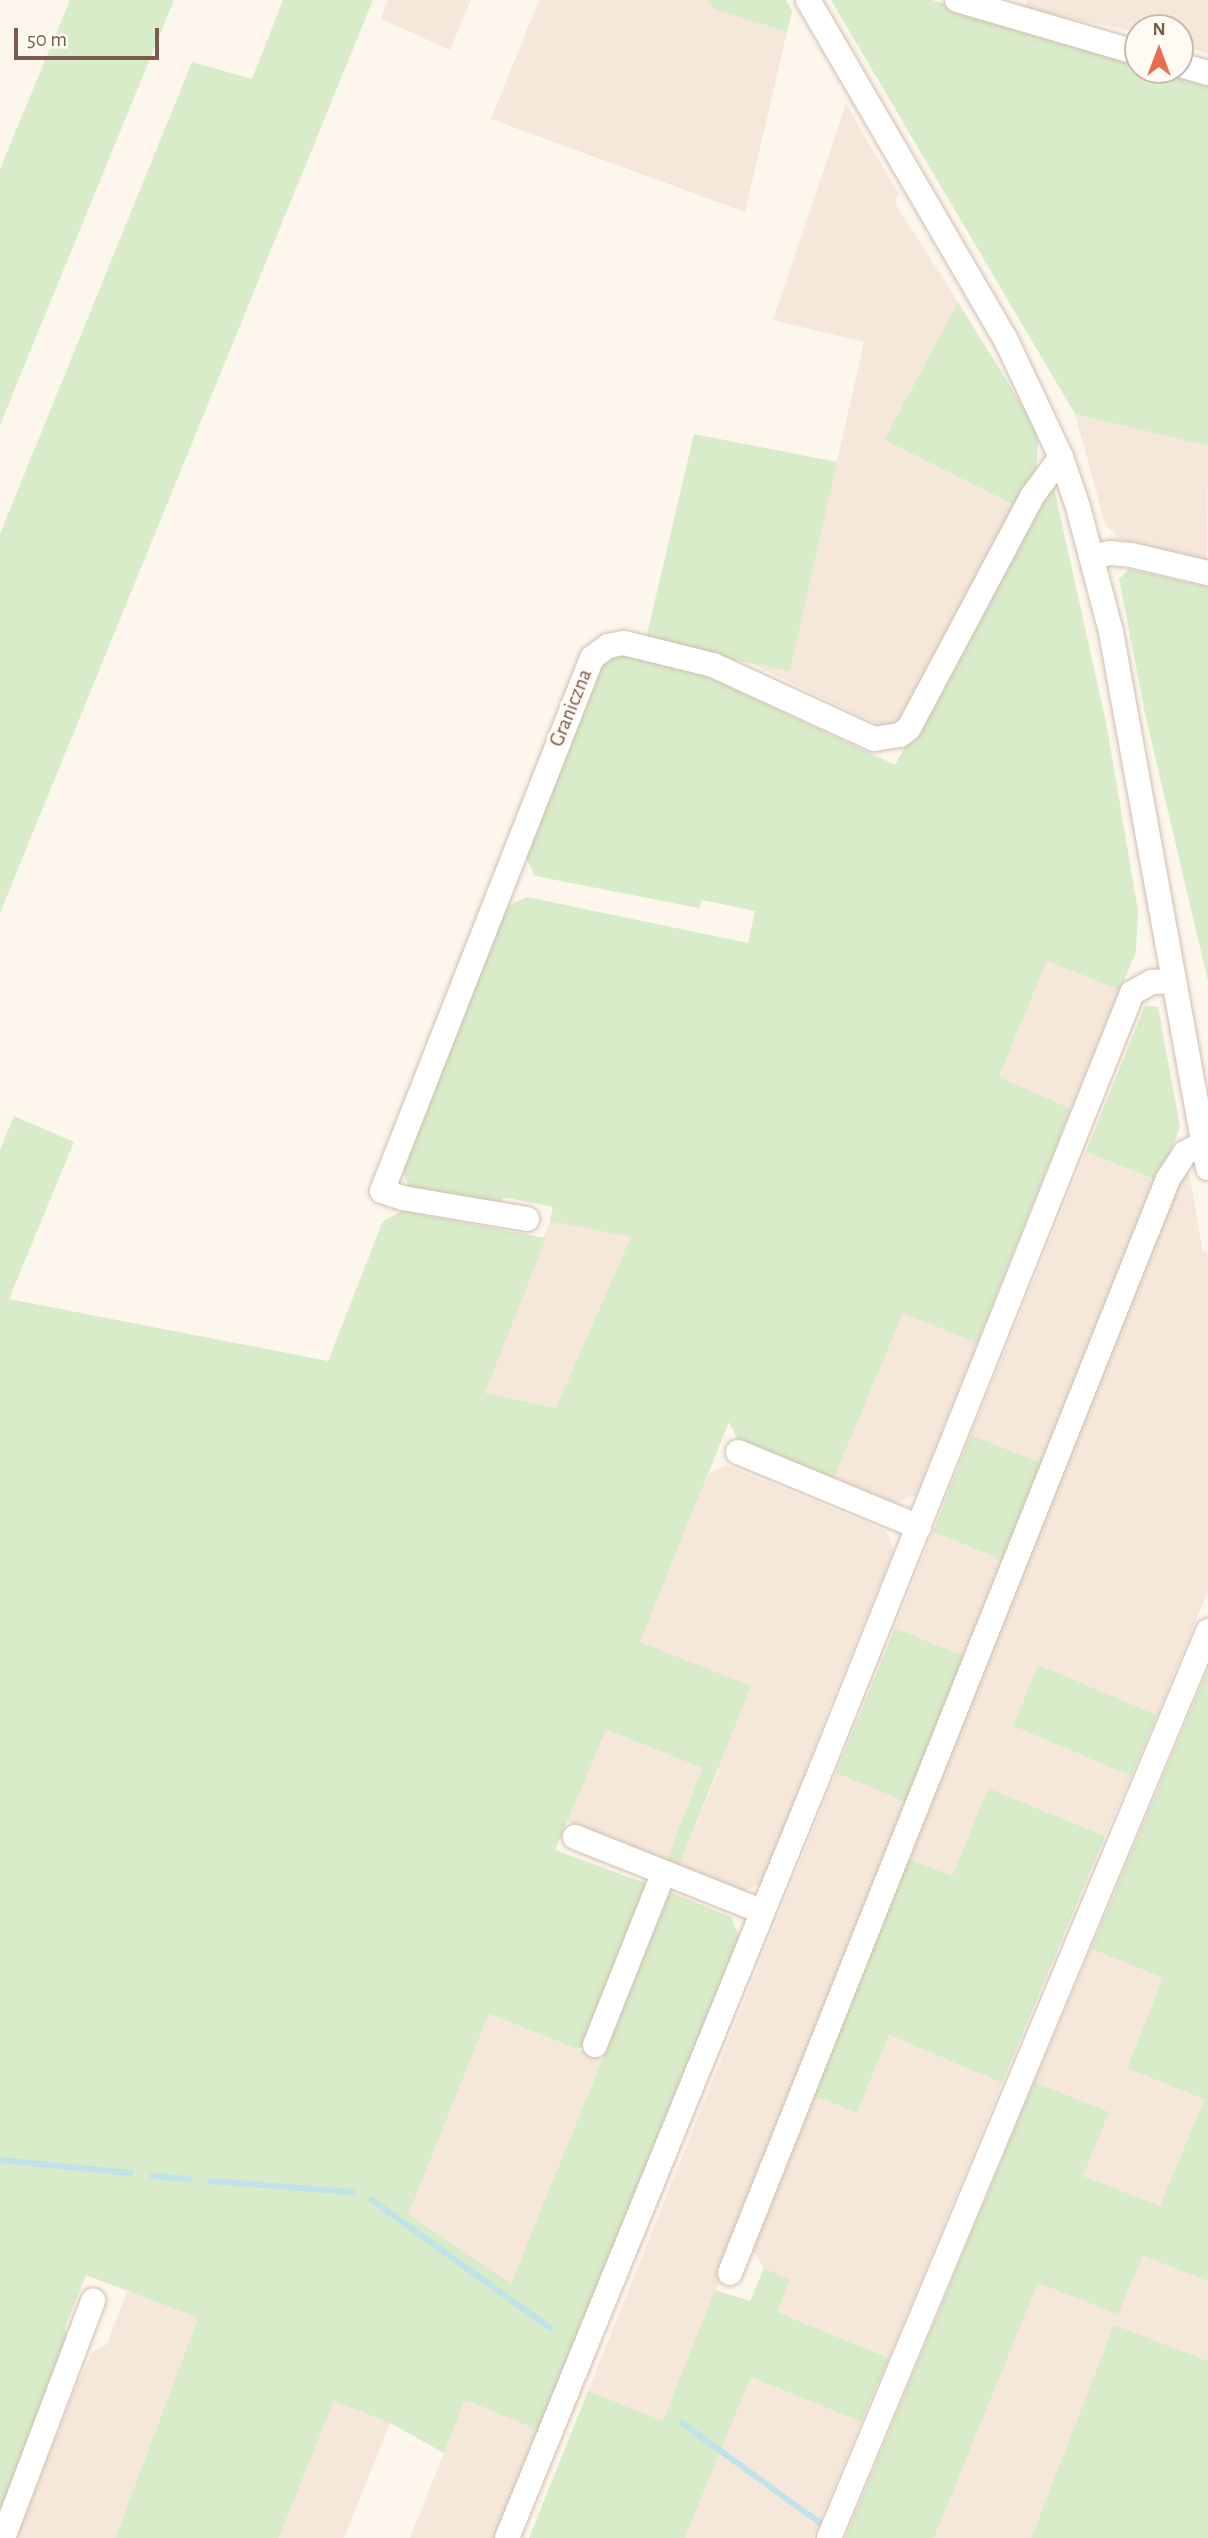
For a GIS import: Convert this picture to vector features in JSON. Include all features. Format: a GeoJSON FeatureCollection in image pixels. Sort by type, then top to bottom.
{"type":"FeatureCollection","features":[{"type":"Feature","properties":{"kind":"street"},"geometry":{"type":"LineString","coordinates":[[808,0],[1005,338],[1061,457],[1092,557],[1111,632],[1173,981],[1196,1038],[1203,1143],[1208,1168]]}},
{"type":"Feature","properties":{"kind":"street"},"geometry":{"type":"LineString","coordinates":[[957,0],[1124,48]]}},
{"type":"Feature","properties":{"kind":"street","name":"Graniczna"},"geometry":{"type":"LineString","coordinates":[[527,1219],[403,1198],[382,1191],[592,658],[608,646],[624,643],[700,662],[874,739],[900,734],[909,728],[1033,495],[1061,457]]}},
{"type":"Feature","properties":{"kind":"street"},"geometry":{"type":"LineString","coordinates":[[1092,557],[1110,552],[1208,573]]}},
{"type":"Feature","properties":{"kind":"street"},"geometry":{"type":"LineString","coordinates":[[507,2538],[919,1527],[1132,993],[1152,982],[1173,981]]}},
{"type":"Feature","properties":{"kind":"street"},"geometry":{"type":"LineString","coordinates":[[730,2273],[1168,1179],[1185,1153],[1203,1143]]}},
{"type":"Feature","properties":{"kind":"street"},"geometry":{"type":"LineString","coordinates":[[738,1452],[919,1527]]}},
{"type":"Feature","properties":{"kind":"street"},"geometry":{"type":"LineString","coordinates":[[829,2538],[1208,1631]]}},
{"type":"Feature","properties":{"kind":"street"},"geometry":{"type":"LineString","coordinates":[[575,1837],[763,1912]]}},
{"type":"Feature","properties":{"kind":"street"},"geometry":{"type":"LineString","coordinates":[[595,2045],[664,1872]]}},
{"type":"Feature","properties":{"kind":"street"},"geometry":{"type":"LineString","coordinates":[[3,2538],[93,2301]]}},
{"type":"Feature","properties":{"kind":"shaded area"},"geometry":{"type":"Polygon","coordinates":[[[388,0],[471,0],[450,50],[381,19],[388,0]]]}},
{"type":"Feature","properties":{"kind":"shaded area"},"geometry":{"type":"Polygon","coordinates":[[[539,0],[707,0],[714,9],[787,32],[745,212],[491,119],[539,0]]]}},
{"type":"Feature","properties":{"kind":"shaded area"},"geometry":{"type":"Polygon","coordinates":[[[1028,0],[1208,0],[1208,54],[1194,50],[1194,14],[1124,14],[1124,29],[1023,9],[1028,0]]]}},
{"type":"Feature","properties":{"kind":"shaded area"},"geometry":{"type":"Polygon","coordinates":[[[846,104],[898,193],[895,203],[958,302],[884,440],[1018,507],[905,722],[885,728],[752,664],[790,670],[864,342],[773,320],[846,104]]]}},
{"type":"Feature","properties":{"kind":"shaded area"},"geometry":{"type":"Polygon","coordinates":[[[1075,414],[1208,446],[1207,560],[1121,540],[1105,524],[1075,414]]]}},
{"type":"Feature","properties":{"kind":"shaded area"},"geometry":{"type":"Polygon","coordinates":[[[1047,961],[1120,990],[1071,1109],[999,1078],[1047,961]]]}},
{"type":"Feature","properties":{"kind":"shaded area"},"geometry":{"type":"Polygon","coordinates":[[[1086,1152],[1159,1181],[1046,1465],[971,1435],[1086,1152]]]}},
{"type":"Feature","properties":{"kind":"shaded area"},"geometry":{"type":"Polygon","coordinates":[[[1180,1172],[1189,1172],[1203,1252],[1206,1249],[1208,1257],[1208,1591],[1157,1715],[1038,1666],[1013,1726],[1131,1776],[1105,1836],[988,1788],[952,1876],[907,1858],[1180,1172]]]}},
{"type":"Feature","properties":{"kind":"shaded area"},"geometry":{"type":"Polygon","coordinates":[[[550,1221],[632,1237],[557,1408],[485,1393],[550,1221]]]}},
{"type":"Feature","properties":{"kind":"shaded area"},"geometry":{"type":"Polygon","coordinates":[[[903,1312],[977,1343],[916,1495],[896,1503],[834,1478],[903,1312]]]}},
{"type":"Feature","properties":{"kind":"shaded area"},"geometry":{"type":"Polygon","coordinates":[[[726,1465],[886,1531],[894,1550],[828,1710],[765,1882],[742,1892],[679,1866],[719,1769],[640,1642],[708,1474],[726,1465]]]}},
{"type":"Feature","properties":{"kind":"shaded area"},"geometry":{"type":"Polygon","coordinates":[[[933,1532],[1008,1562],[969,1658],[895,1628],[933,1532]]]}},
{"type":"Feature","properties":{"kind":"shaded area"},"geometry":{"type":"Polygon","coordinates":[[[605,1730],[702,1768],[666,1862],[567,1821],[605,1730]]]}},
{"type":"Feature","properties":{"kind":"shaded area"},"geometry":{"type":"Polygon","coordinates":[[[836,1773],[911,1804],[663,2421],[588,2391],[836,1773]]]}},
{"type":"Feature","properties":{"kind":"shaded area"},"geometry":{"type":"Polygon","coordinates":[[[1091,1949],[1163,1978],[1204,2098],[1160,2207],[1083,2176],[1034,2082],[1091,1949]]]}},
{"type":"Feature","properties":{"kind":"shaded area"},"geometry":{"type":"Polygon","coordinates":[[[489,2014],[602,2059],[512,2285],[409,2215],[489,2014]]]}},
{"type":"Feature","properties":{"kind":"shaded area"},"geometry":{"type":"Polygon","coordinates":[[[889,2035],[1002,2083],[889,2358],[777,2312],[790,2279],[764,2268],[751,2247],[813,2095],[857,2113],[889,2035]]]}},
{"type":"Feature","properties":{"kind":"shaded area"},"geometry":{"type":"Polygon","coordinates":[[[1143,2256],[1208,2281],[1208,2361],[1114,2326],[1031,2538],[934,2538],[1038,2282],[1118,2313],[1143,2256]]]}},
{"type":"Feature","properties":{"kind":"shaded area"},"geometry":{"type":"Polygon","coordinates":[[[127,2291],[198,2318],[115,2538],[16,2538],[78,2382],[93,2352],[107,2344],[127,2291]]]}},
{"type":"Feature","properties":{"kind":"shaded area"},"geometry":{"type":"Polygon","coordinates":[[[751,2377],[861,2422],[813,2538],[685,2538],[751,2377]]]}},
{"type":"Feature","properties":{"kind":"shaded area"},"geometry":{"type":"Polygon","coordinates":[[[465,2400],[540,2431],[496,2538],[410,2538],[465,2400]]]}},
{"type":"Feature","properties":{"kind":"shaded area"},"geometry":{"type":"Polygon","coordinates":[[[334,2401],[390,2423],[344,2538],[279,2538],[334,2401]]]}},
{"type":"Feature","properties":{"kind":"green space"},"geometry":{"type":"Polygon","coordinates":[[[70,0],[174,0],[0,425],[0,169],[70,0]]]}},
{"type":"Feature","properties":{"kind":"green space"},"geometry":{"type":"Polygon","coordinates":[[[283,0],[373,0],[0,913],[0,534],[192,62],[252,79],[283,0]]]}},
{"type":"Feature","properties":{"kind":"green space"},"geometry":{"type":"Polygon","coordinates":[[[707,0],[786,0],[792,11],[787,32],[714,9],[707,0]]]}},
{"type":"Feature","properties":{"kind":"green space"},"geometry":{"type":"Polygon","coordinates":[[[831,0],[932,0],[1124,56],[1124,84],[1194,84],[1194,76],[1208,80],[1208,446],[1075,414],[831,0]]]}},
{"type":"Feature","properties":{"kind":"green space"},"geometry":{"type":"Polygon","coordinates":[[[958,302],[1034,425],[1038,441],[1036,477],[1018,507],[884,440],[958,302]]]}},
{"type":"Feature","properties":{"kind":"green space"},"geometry":{"type":"Polygon","coordinates":[[[694,434],[837,462],[790,671],[645,643],[694,434]]]}},
{"type":"Feature","properties":{"kind":"green space"},"geometry":{"type":"Polygon","coordinates":[[[1052,479],[1107,727],[1138,911],[1136,952],[1120,990],[1047,961],[999,1077],[1071,1109],[977,1343],[903,1313],[834,1478],[739,1442],[729,1422],[640,1642],[751,1686],[679,1866],[666,1862],[702,1768],[606,1730],[555,1850],[645,1883],[648,1894],[589,2044],[577,2049],[489,2014],[409,2214],[511,2284],[670,1892],[731,1917],[739,1937],[540,2431],[465,2400],[444,2453],[390,2423],[334,2401],[279,2538],[115,2538],[198,2318],[86,2275],[65,2327],[69,2346],[0,2514],[0,1150],[14,1116],[74,1142],[9,1299],[328,1361],[383,1221],[402,1211],[546,1238],[485,1393],[556,1408],[631,1237],[550,1221],[553,1207],[503,1197],[501,1205],[411,1189],[402,1172],[506,907],[527,897],[748,943],[755,911],[702,900],[699,908],[535,876],[526,858],[600,664],[624,653],[681,664],[895,765],[1052,479]]]}},
{"type":"Feature","properties":{"kind":"green space"},"geometry":{"type":"Polygon","coordinates":[[[1129,569],[1208,587],[1208,981],[1146,718],[1119,579],[1129,569]]]}},
{"type":"Feature","properties":{"kind":"green space"},"geometry":{"type":"Polygon","coordinates":[[[1145,1006],[1158,1007],[1180,1127],[1159,1181],[1086,1152],[1145,1006]]]}},
{"type":"Feature","properties":{"kind":"green space"},"geometry":{"type":"Polygon","coordinates":[[[971,1435],[1046,1465],[1008,1562],[933,1532],[971,1435]]]}},
{"type":"Feature","properties":{"kind":"green space"},"geometry":{"type":"Polygon","coordinates":[[[895,1628],[969,1658],[911,1804],[836,1773],[895,1628]]]}},
{"type":"Feature","properties":{"kind":"green space"},"geometry":{"type":"Polygon","coordinates":[[[1038,1665],[1157,1715],[1131,1776],[1013,1726],[1038,1665]]]}},
{"type":"Feature","properties":{"kind":"green space"},"geometry":{"type":"Polygon","coordinates":[[[1208,1669],[1208,2281],[1143,2256],[1118,2314],[1038,2283],[934,2538],[845,2538],[1034,2082],[1109,2112],[1083,2176],[1160,2206],[1204,2099],[1127,2068],[1163,1978],[1091,1949],[1208,1669]]]}},
{"type":"Feature","properties":{"kind":"green space"},"geometry":{"type":"Polygon","coordinates":[[[988,1788],[1105,1836],[1002,2083],[889,2035],[857,2113],[813,2095],[907,1858],[952,1876],[988,1788]]]}},
{"type":"Feature","properties":{"kind":"green space"},"geometry":{"type":"Polygon","coordinates":[[[764,2268],[790,2279],[777,2312],[889,2358],[861,2422],[751,2377],[685,2538],[529,2538],[588,2391],[663,2421],[715,2290],[750,2301],[764,2268]]]}},
{"type":"Feature","properties":{"kind":"green space"},"geometry":{"type":"Polygon","coordinates":[[[1114,2325],[1208,2361],[1208,2538],[1031,2538],[1114,2325]]]}},
{"type":"Feature","properties":{"kind":"waterway"},"geometry":{"type":"LineString","coordinates":[[0,2160],[130,2173]]}},
{"type":"Feature","properties":{"kind":"waterway"},"geometry":{"type":"LineString","coordinates":[[153,2176],[190,2179]]}},
{"type":"Feature","properties":{"kind":"waterway"},"geometry":{"type":"LineString","coordinates":[[211,2181],[353,2192]]}},
{"type":"Feature","properties":{"kind":"waterway"},"geometry":{"type":"LineString","coordinates":[[372,2200],[550,2328]]}},
{"type":"Feature","properties":{"kind":"waterway"},"geometry":{"type":"LineString","coordinates":[[682,2423],[820,2523]]}}]}
